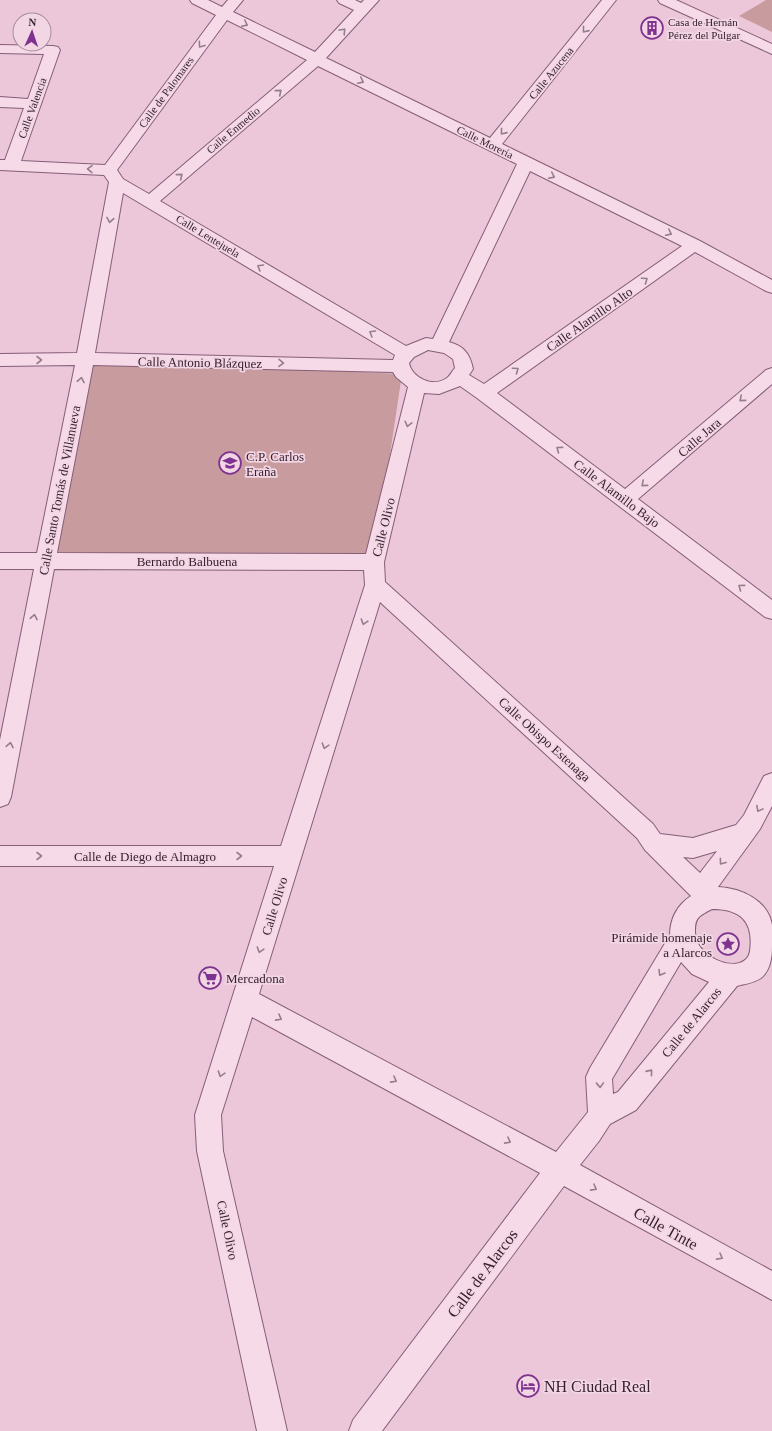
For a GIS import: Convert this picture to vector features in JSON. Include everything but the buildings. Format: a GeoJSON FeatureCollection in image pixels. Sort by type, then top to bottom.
{"type":"FeatureCollection","features":[{"type":"Feature","properties":{"kind":"street","name":"Calle Morería"},"geometry":{"type":"LineString","coordinates":[[197,0],[526,163],[694,245],[768,279]]}},
{"type":"Feature","properties":{"kind":"street","name":"Calle de Palomares"},"geometry":{"type":"LineString","coordinates":[[113,176],[224,14],[236,0]]}},
{"type":"Feature","properties":{"kind":"street"},"geometry":{"type":"LineString","coordinates":[[344,0],[368,4]]}},
{"type":"Feature","properties":{"kind":"street","name":"Calle Azucena"},"geometry":{"type":"LineString","coordinates":[[492,146],[609,0]]}},
{"type":"Feature","properties":{"kind":"street"},"geometry":{"type":"LineString","coordinates":[[665,0],[772,50]]}},
{"type":"Feature","properties":{"kind":"street","name":"Calle Enmedio"},"geometry":{"type":"LineString","coordinates":[[150,201],[317,59],[368,4]]}},
{"type":"Feature","properties":{"kind":"street","name":"Calle Valencia"},"geometry":{"type":"LineString","coordinates":[[0,49],[53,50],[34,104],[6,166]]}},
{"type":"Feature","properties":{"kind":"street"},"geometry":{"type":"LineString","coordinates":[[0,102],[34,104]]}},
{"type":"Feature","properties":{"kind":"street"},"geometry":{"type":"LineString","coordinates":[[439,345],[526,163]]}},
{"type":"Feature","properties":{"kind":"street","name":"Calle Lentejuela"},"geometry":{"type":"LineString","coordinates":[[6,166],[113,176],[150,201],[402,359]]}},
{"type":"Feature","properties":{"kind":"street","name":"Calle Santo Tomás de Villanueva"},"geometry":{"type":"LineString","coordinates":[[0,797],[85,359],[113,176]]}},
{"type":"Feature","properties":{"kind":"street","name":"Calle Alamillo Alto"},"geometry":{"type":"LineString","coordinates":[[484,392],[694,245]]}},
{"type":"Feature","properties":{"kind":"street"},"geometry":{"type":"LineString","coordinates":[[426,344],[439,345],[452,349],[461,357],[464,369],[460,378],[451,384],[434,388],[417,386],[410,382],[402,374],[402,359],[414,348],[426,344]]}},
{"type":"Feature","properties":{"kind":"street","name":"Calle Antonio Blázquez"},"geometry":{"type":"LineString","coordinates":[[0,360],[402,359]]}},
{"type":"Feature","properties":{"kind":"street","name":"Calle Jara"},"geometry":{"type":"LineString","coordinates":[[625,500],[772,374]]}},
{"type":"Feature","properties":{"kind":"street","name":"Calle Alamillo Bajo"},"geometry":{"type":"LineString","coordinates":[[460,378],[484,392],[772,610]]}},
{"type":"Feature","properties":{"kind":"street","name":"Calle Olivo"},"geometry":{"type":"LineString","coordinates":[[272,1431],[210,1151],[208,1115],[290,856],[375,574],[417,386]]}},
{"type":"Feature","properties":{"kind":"street","name":"Bernardo Balbuena"},"geometry":{"type":"LineString","coordinates":[[0,561],[45,560],[375,574]]}},
{"type":"Feature","properties":{"kind":"street","name":"Calle Obispo Estenaga"},"geometry":{"type":"LineString","coordinates":[[375,574],[645,830],[653,843],[705,894]]}},
{"type":"Feature","properties":{"kind":"street"},"geometry":{"type":"LineString","coordinates":[[705,894],[736,900],[750,907],[759,917],[765,926],[768,937],[769,954],[757,968],[745,974],[729,976],[707,970],[693,960],[686,951],[681,939],[682,922],[686,914],[705,894],[743,833],[752,822],[772,783]]}},
{"type":"Feature","properties":{"kind":"street"},"geometry":{"type":"LineString","coordinates":[[653,843],[693,848],[743,833]]}},
{"type":"Feature","properties":{"kind":"street","name":"Calle de Diego de Almagro"},"geometry":{"type":"LineString","coordinates":[[0,856],[290,856]]}},
{"type":"Feature","properties":{"kind":"street"},"geometry":{"type":"LineString","coordinates":[[601,1114],[599,1077],[681,939]]}},
{"type":"Feature","properties":{"kind":"street","name":"Calle de Alarcos"},"geometry":{"type":"LineString","coordinates":[[364,1431],[560,1169],[590,1132],[601,1114],[627,1101],[729,976]]}},
{"type":"Feature","properties":{"kind":"street","name":"Calle Tinte"},"geometry":{"type":"LineString","coordinates":[[245,1000],[560,1169],[772,1286]]}},
{"type":"Feature","properties":{"kind":"shaded area"},"geometry":{"type":"Polygon","coordinates":[[[766,0],[772,0],[772,32],[739,16],[766,0]]]}},
{"type":"Feature","properties":{"kind":"shaded area","name":"C.P. Carlos Eraña"},"geometry":{"type":"Polygon","coordinates":[[[85,359],[402,374],[374,562],[45,560],[85,359]]]}},
{"type":"Feature","properties":{"kind":"place","name":"Casa de Hernán Pérez del Pulgar"},"geometry":{"type":"Point","coordinates":[652,28]}},
{"type":"Feature","properties":{"kind":"place","name":"C.P. Carlos Eraña"},"geometry":{"type":"Point","coordinates":[230,463]}},
{"type":"Feature","properties":{"kind":"place","name":"Pirámide homenaje a Alarcos"},"geometry":{"type":"Point","coordinates":[728,944]}},
{"type":"Feature","properties":{"kind":"place","name":"Mercadona"},"geometry":{"type":"Point","coordinates":[210,978]}},
{"type":"Feature","properties":{"kind":"place","name":"NH Ciudad Real"},"geometry":{"type":"Point","coordinates":[528,1386]}}]}
